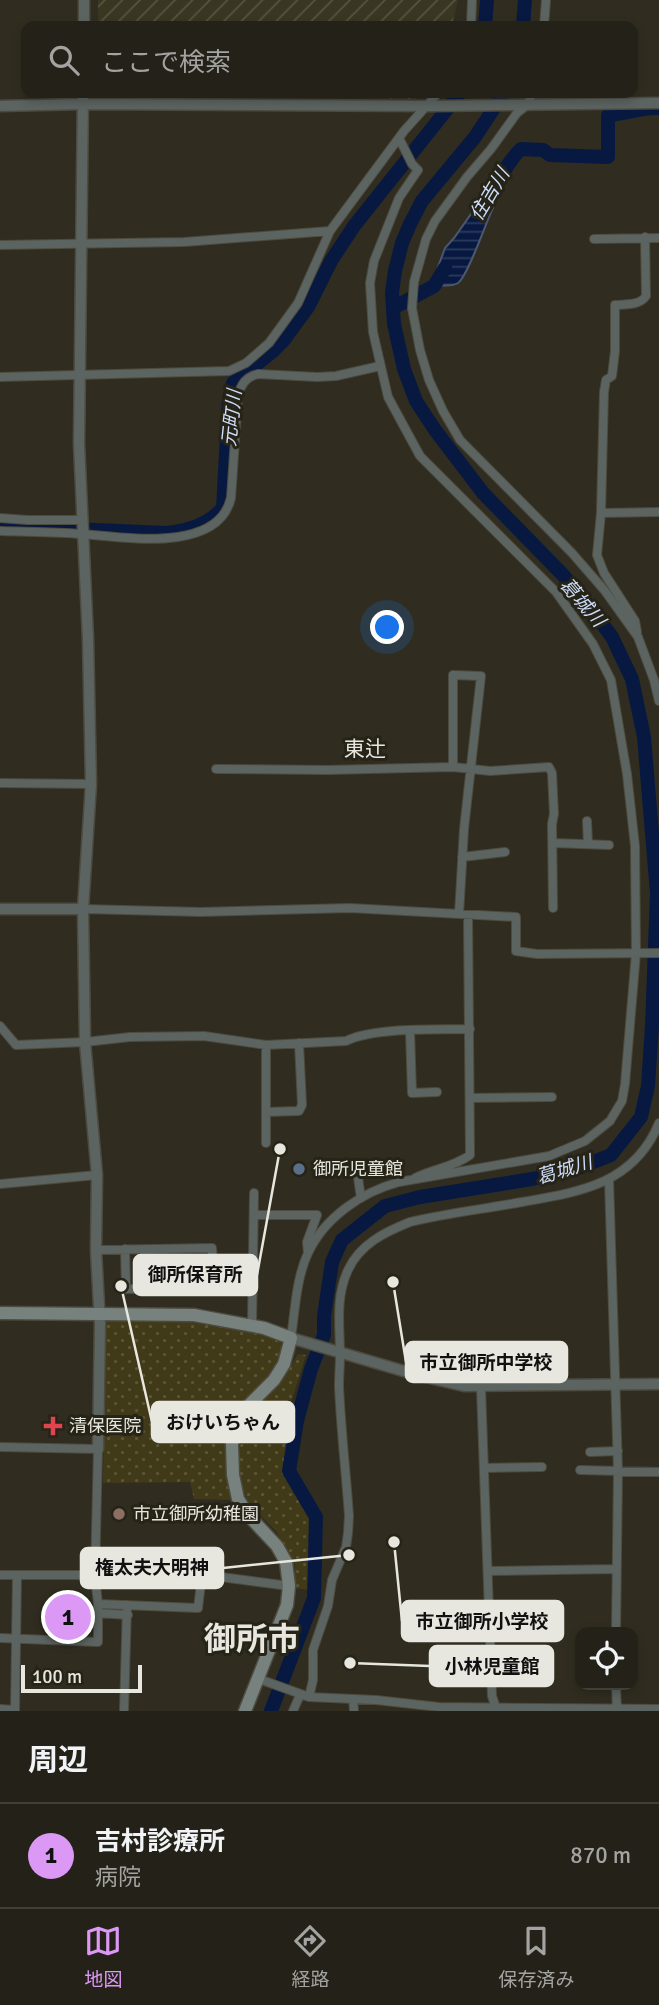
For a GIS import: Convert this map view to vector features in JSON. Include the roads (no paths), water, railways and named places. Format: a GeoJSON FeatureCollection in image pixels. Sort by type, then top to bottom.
{"type":"FeatureCollection","features":[{"type":"Feature","properties":{"kind":"main road"},"geometry":{"type":"LineString","coordinates":[[0,1313],[194,1315],[252,1325],[296,1340],[274,1380],[250,1404],[240,1419],[232,1444],[233,1475],[238,1499],[248,1515],[277,1546],[286,1562],[289,1586],[288,1605],[262,1681],[245,1711]]}},
{"type":"Feature","properties":{"kind":"street"},"geometry":{"type":"LineString","coordinates":[[83,21],[84,0]]}},
{"type":"Feature","properties":{"kind":"street"},"geometry":{"type":"LineString","coordinates":[[471,21],[472,0]]}},
{"type":"Feature","properties":{"kind":"street"},"geometry":{"type":"LineString","coordinates":[[545,21],[547,0]]}},
{"type":"Feature","properties":{"kind":"street"},"geometry":{"type":"LineString","coordinates":[[0,1638],[98,1642],[95,1576],[100,1324],[96,1250],[97,1175],[85,1042],[83,909],[91,784],[79,444],[83,98]]}},
{"type":"Feature","properties":{"kind":"street"},"geometry":{"type":"LineString","coordinates":[[0,106],[83,98],[429,106],[659,103]]}},
{"type":"Feature","properties":{"kind":"street"},"geometry":{"type":"LineString","coordinates":[[0,377],[229,371],[247,363],[269,343],[298,303],[330,231],[435,98]]}},
{"type":"Feature","properties":{"kind":"street"},"geometry":{"type":"LineString","coordinates":[[529,98],[467,177],[435,221],[426,239],[414,282],[412,308],[420,350],[429,380],[460,440],[572,553],[605,591],[638,637]]}},
{"type":"Feature","properties":{"kind":"street"},"geometry":{"type":"LineString","coordinates":[[402,142],[412,164],[418,170],[398,198],[374,261],[370,283],[373,332],[388,397],[420,456],[556,592],[593,644],[611,680],[628,774],[635,846],[637,953],[625,1084],[622,1101],[610,1121],[586,1141],[549,1156],[412,1179],[379,1188],[339,1213],[308,1253],[298,1289],[296,1340],[464,1387],[659,1384]]}},
{"type":"Feature","properties":{"kind":"street"},"geometry":{"type":"LineString","coordinates":[[0,245],[184,242],[330,231]]}},
{"type":"Feature","properties":{"kind":"street"},"geometry":{"type":"LineString","coordinates":[[645,237],[646,296],[637,303],[615,305],[612,376],[606,380],[604,392],[601,513],[597,555],[604,573],[635,621],[659,701]]}},
{"type":"Feature","properties":{"kind":"street"},"geometry":{"type":"LineString","coordinates":[[594,239],[659,238]]}},
{"type":"Feature","properties":{"kind":"street"},"geometry":{"type":"LineString","coordinates":[[247,363],[257,373]]}},
{"type":"Feature","properties":{"kind":"street"},"geometry":{"type":"LineString","coordinates":[[0,531],[166,540],[205,528],[224,517],[228,510],[240,387],[251,376],[257,373],[337,376],[380,366]]}},
{"type":"Feature","properties":{"kind":"street"},"geometry":{"type":"LineString","coordinates":[[601,513],[659,512]]}},
{"type":"Feature","properties":{"kind":"street"},"geometry":{"type":"LineString","coordinates":[[0,518],[82,520]]}},
{"type":"Feature","properties":{"kind":"street"},"geometry":{"type":"LineString","coordinates":[[412,1179],[461,1162],[470,1155],[470,1029],[462,857],[481,676],[453,675],[453,766]]}},
{"type":"Feature","properties":{"kind":"street"},"geometry":{"type":"LineString","coordinates":[[216,769],[328,770],[453,766],[490,771],[549,767],[552,773],[553,908]]}},
{"type":"Feature","properties":{"kind":"street"},"geometry":{"type":"LineString","coordinates":[[0,783],[91,784]]}},
{"type":"Feature","properties":{"kind":"street"},"geometry":{"type":"LineString","coordinates":[[587,821],[588,844]]}},
{"type":"Feature","properties":{"kind":"street"},"geometry":{"type":"LineString","coordinates":[[553,843],[609,845]]}},
{"type":"Feature","properties":{"kind":"street"},"geometry":{"type":"LineString","coordinates":[[462,857],[505,852]]}},
{"type":"Feature","properties":{"kind":"street"},"geometry":{"type":"LineString","coordinates":[[0,909],[201,912],[350,908],[516,916],[516,951],[537,954],[659,953]]}},
{"type":"Feature","properties":{"kind":"street"},"geometry":{"type":"LineString","coordinates":[[0,1026],[16,1045],[130,1037],[204,1036],[266,1045],[346,1041],[355,1036],[410,1031],[470,1029]]}},
{"type":"Feature","properties":{"kind":"street"},"geometry":{"type":"LineString","coordinates":[[410,1031],[412,1093],[436,1092]]}},
{"type":"Feature","properties":{"kind":"street"},"geometry":{"type":"LineString","coordinates":[[266,1112],[299,1111],[302,1105],[299,1043]]}},
{"type":"Feature","properties":{"kind":"street"},"geometry":{"type":"LineString","coordinates":[[266,1045],[266,1143]]}},
{"type":"Feature","properties":{"kind":"street"},"geometry":{"type":"LineString","coordinates":[[470,1098],[552,1097]]}},
{"type":"Feature","properties":{"kind":"street"},"geometry":{"type":"LineString","coordinates":[[293,1711],[313,1680],[313,1650],[348,1533],[336,1352],[342,1287],[349,1269],[369,1243],[410,1222],[572,1194],[609,1180],[640,1155],[659,1123]]}},
{"type":"Feature","properties":{"kind":"street"},"geometry":{"type":"LineString","coordinates":[[356,1164],[361,1198]]}},
{"type":"Feature","properties":{"kind":"street"},"geometry":{"type":"LineString","coordinates":[[0,1184],[97,1175]]}},
{"type":"Feature","properties":{"kind":"street"},"geometry":{"type":"LineString","coordinates":[[609,1180],[618,1451],[616,1627]]}},
{"type":"Feature","properties":{"kind":"street"},"geometry":{"type":"LineString","coordinates":[[252,1325],[254,1193]]}},
{"type":"Feature","properties":{"kind":"street"},"geometry":{"type":"LineString","coordinates":[[254,1215],[317,1215],[307,1242],[308,1253]]}},
{"type":"Feature","properties":{"kind":"street"},"geometry":{"type":"LineString","coordinates":[[96,1250],[125,1249],[212,1248],[214,1283],[209,1289],[126,1289],[125,1249]]}},
{"type":"Feature","properties":{"kind":"street"},"geometry":{"type":"LineString","coordinates":[[481,1388],[492,1696],[497,1709]]}},
{"type":"Feature","properties":{"kind":"street"},"geometry":{"type":"LineString","coordinates":[[0,1447],[98,1449]]}},
{"type":"Feature","properties":{"kind":"street"},"geometry":{"type":"LineString","coordinates":[[590,1452],[618,1451]]}},
{"type":"Feature","properties":{"kind":"street"},"geometry":{"type":"LineString","coordinates":[[484,1468],[542,1467]]}},
{"type":"Feature","properties":{"kind":"street"},"geometry":{"type":"LineString","coordinates":[[580,1470],[659,1472]]}},
{"type":"Feature","properties":{"kind":"street"},"geometry":{"type":"LineString","coordinates":[[488,1571],[616,1569]]}},
{"type":"Feature","properties":{"kind":"street"},"geometry":{"type":"LineString","coordinates":[[0,1575],[95,1576],[166,1573],[289,1586]]}},
{"type":"Feature","properties":{"kind":"street"},"geometry":{"type":"LineString","coordinates":[[98,1604],[198,1608],[201,1575]]}},
{"type":"Feature","properties":{"kind":"street"},"geometry":{"type":"LineString","coordinates":[[0,1709],[15,1710],[17,1576]]}},
{"type":"Feature","properties":{"kind":"street"},"geometry":{"type":"LineString","coordinates":[[124,1711],[127,1605]]}},
{"type":"Feature","properties":{"kind":"street"},"geometry":{"type":"LineString","coordinates":[[98,1614],[128,1615]]}},
{"type":"Feature","properties":{"kind":"street"},"geometry":{"type":"LineString","coordinates":[[491,1658],[529,1656]]}},
{"type":"Feature","properties":{"kind":"street"},"geometry":{"type":"LineString","coordinates":[[262,1681],[302,1695],[439,1707],[659,1709]]}},
{"type":"Feature","properties":{"kind":"street"},"geometry":{"type":"LineString","coordinates":[[617,1690],[617,1710]]}},
{"type":"Feature","properties":{"kind":"street"},"geometry":{"type":"LineString","coordinates":[[353,1699],[354,1711]]}},
{"type":"Feature","properties":{"kind":"water"},"geometry":{"type":"Polygon","coordinates":[[[495,180],[499,184],[490,206],[493,208],[467,270],[456,284],[436,285],[438,267],[445,248],[495,180]]]}},
{"type":"Feature","properties":{"kind":"waterway","name":"元町川"},"geometry":{"type":"LineString","coordinates":[[485,21],[487,0]]}},
{"type":"Feature","properties":{"kind":"waterway","name":"葛城川"},"geometry":{"type":"LineString","coordinates":[[523,21],[525,0]]}},
{"type":"Feature","properties":{"kind":"waterway","name":"元町川"},"geometry":{"type":"LineString","coordinates":[[0,526],[167,533],[198,526],[217,514],[223,508],[229,400],[233,383],[284,340],[308,307],[331,261],[354,226],[456,98]]}},
{"type":"Feature","properties":{"kind":"waterway","name":"葛城川"},"geometry":{"type":"LineString","coordinates":[[271,1711],[314,1598],[316,1517],[289,1471],[297,1421],[311,1369],[324,1335],[332,1262],[342,1240],[385,1206],[420,1197],[532,1179],[581,1167],[611,1155],[641,1117],[648,1086],[657,893],[644,737],[632,679],[612,637],[592,610],[564,576],[483,493],[435,430],[416,401],[404,369],[394,324],[392,293],[395,271],[410,224],[422,201],[475,137],[501,98]]}},
{"type":"Feature","properties":{"kind":"waterway","name":"住吉川"},"geometry":{"type":"LineString","coordinates":[[488,200],[521,149],[543,150],[550,155],[608,157],[608,115],[657,108]]}},
{"type":"Feature","properties":{"kind":"waterway","name":"住吉川"},"geometry":{"type":"LineString","coordinates":[[393,308],[434,286],[445,268]]}},
{"type":"Feature","properties":{"kind":"place","name":"御所保育所"},"geometry":{"type":"Point","coordinates":[280,1149]}},
{"type":"Feature","properties":{"kind":"place","name":"御所児童館"},"geometry":{"type":"Point","coordinates":[299,1169]}},
{"type":"Feature","properties":{"kind":"place","name":"市立御所中学校"},"geometry":{"type":"Point","coordinates":[393,1282]}},
{"type":"Feature","properties":{"kind":"place","name":"おけいちゃん"},"geometry":{"type":"Point","coordinates":[121,1286]}},
{"type":"Feature","properties":{"kind":"place","name":"清保医院"},"geometry":{"type":"Point","coordinates":[53,1426]}},
{"type":"Feature","properties":{"kind":"place","name":"市立御所幼稚園"},"geometry":{"type":"Point","coordinates":[119,1514]}},
{"type":"Feature","properties":{"kind":"place","name":"市立御所小学校"},"geometry":{"type":"Point","coordinates":[394,1542]}},
{"type":"Feature","properties":{"kind":"place","name":"権太夫大明神"},"geometry":{"type":"Point","coordinates":[349,1555]}},
{"type":"Feature","properties":{"kind":"place","name":"吉村診療所"},"geometry":{"type":"Point","coordinates":[68,1617]}},
{"type":"Feature","properties":{"kind":"place","name":"小林児童館"},"geometry":{"type":"Point","coordinates":[350,1663]}},
{"type":"Feature","properties":{"kind":"district","name":"東辻"},"geometry":{"type":"Point","coordinates":[365,749]}},
{"type":"Feature","properties":{"kind":"district","name":"御所市"},"geometry":{"type":"Point","coordinates":[252,1639]}}]}
